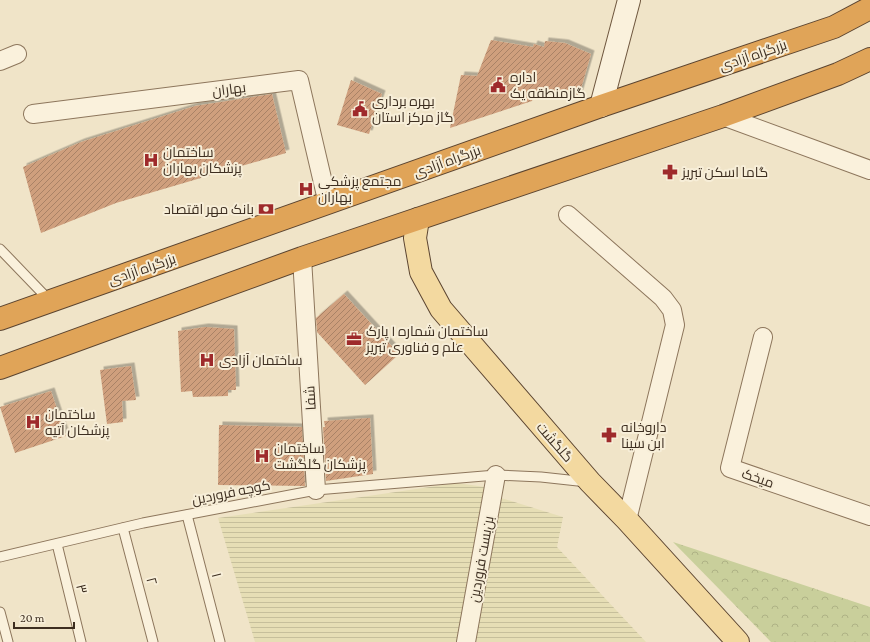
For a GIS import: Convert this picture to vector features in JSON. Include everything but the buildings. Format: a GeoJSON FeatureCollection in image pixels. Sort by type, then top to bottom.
{"type":"FeatureCollection","features":[{"type":"Feature","properties":{"kind":"highway","name":"بزرگراه آزادی"},"geometry":{"type":"LineString","coordinates":[[0,319],[601,106],[834,27],[870,8]]}},
{"type":"Feature","properties":{"kind":"highway"},"geometry":{"type":"LineString","coordinates":[[0,368],[302,258],[723,116],[838,74],[870,59]]}},
{"type":"Feature","properties":{"kind":"main road","name":"گلگشت"},"geometry":{"type":"LineString","coordinates":[[418,220],[415,238],[421,272],[441,309],[590,482],[627,520],[738,642]]}},
{"type":"Feature","properties":{"kind":"street"},"geometry":{"type":"LineString","coordinates":[[601,106],[629,0]]}},
{"type":"Feature","properties":{"kind":"street"},"geometry":{"type":"LineString","coordinates":[[0,60],[17,54]]}},
{"type":"Feature","properties":{"kind":"street","name":"بهاران"},"geometry":{"type":"LineString","coordinates":[[33,114],[299,80],[328,204]]}},
{"type":"Feature","properties":{"kind":"street"},"geometry":{"type":"LineString","coordinates":[[723,116],[870,170]]}},
{"type":"Feature","properties":{"kind":"street"},"geometry":{"type":"LineString","coordinates":[[568,215],[663,298],[672,310],[675,325],[627,520]]}},
{"type":"Feature","properties":{"kind":"street","name":"شفا"},"geometry":{"type":"LineString","coordinates":[[302,258],[316,490]]}},
{"type":"Feature","properties":{"kind":"street","name":"میخک"},"geometry":{"type":"LineString","coordinates":[[763,337],[730,468],[870,516]]}},
{"type":"Feature","properties":{"kind":"street","name":"بن‌بست فروردین"},"geometry":{"type":"LineString","coordinates":[[466,642],[496,475]]}},
{"type":"Feature","properties":{"kind":"lane"},"geometry":{"type":"LineString","coordinates":[[0,249],[50,301]]}},
{"type":"Feature","properties":{"kind":"lane","name":"کوچه فروردین"},"geometry":{"type":"LineString","coordinates":[[0,557],[123,528],[316,490],[496,475],[541,477],[590,482]]}},
{"type":"Feature","properties":{"kind":"lane","name":"۱"},"geometry":{"type":"LineString","coordinates":[[187,515],[220,642]]}},
{"type":"Feature","properties":{"kind":"lane","name":"۲"},"geometry":{"type":"LineString","coordinates":[[123,528],[153,642]]}},
{"type":"Feature","properties":{"kind":"lane","name":"۳"},"geometry":{"type":"LineString","coordinates":[[56,544],[81,642]]}},
{"type":"Feature","properties":{"kind":"lane"},"geometry":{"type":"LineString","coordinates":[[0,612],[8,642]]}},
{"type":"Feature","properties":{"kind":"shaded area"},"geometry":{"type":"Polygon","coordinates":[[[457,483],[485,487],[458,642],[255,642],[218,518],[457,483]]]}},
{"type":"Feature","properties":{"kind":"shaded area"},"geometry":{"type":"Polygon","coordinates":[[[498,497],[563,517],[557,547],[646,642],[475,642],[498,497]]]}},
{"type":"Feature","properties":{"kind":"green space"},"geometry":{"type":"Polygon","coordinates":[[[673,542],[870,607],[870,642],[771,642],[673,542]]]}},
{"type":"Feature","properties":{"kind":"place","name":"اداره گازمنطقه یک"},"geometry":{"type":"Point","coordinates":[498,85]}},
{"type":"Feature","properties":{"kind":"place","name":"بهره برداری گاز مرکز استان"},"geometry":{"type":"Point","coordinates":[360,109]}},
{"type":"Feature","properties":{"kind":"place","name":"ساختمان پزشکان بهاران"},"geometry":{"type":"Point","coordinates":[151,160]}},
{"type":"Feature","properties":{"kind":"place","name":"گاما اسکن تبریز"},"geometry":{"type":"Point","coordinates":[670,172]}},
{"type":"Feature","properties":{"kind":"place","name":"مجتمع پزشکی بهاران"},"geometry":{"type":"Point","coordinates":[306,189]}},
{"type":"Feature","properties":{"kind":"place","name":"بانک مهر اقتصاد"},"geometry":{"type":"Point","coordinates":[266,209]}},
{"type":"Feature","properties":{"kind":"place","name":"ساختمان شماره ۱ پارک علم و فناوری تبریز"},"geometry":{"type":"Point","coordinates":[354,339]}},
{"type":"Feature","properties":{"kind":"place","name":"ساختمان آزادی"},"geometry":{"type":"Point","coordinates":[207,360]}},
{"type":"Feature","properties":{"kind":"place","name":"ساختمان پزشکان آتیه"},"geometry":{"type":"Point","coordinates":[33,422]}},
{"type":"Feature","properties":{"kind":"place","name":"داروخانه ابن سینا"},"geometry":{"type":"Point","coordinates":[609,435]}},
{"type":"Feature","properties":{"kind":"place","name":"ساختمان پزشکان گلگشت"},"geometry":{"type":"Point","coordinates":[262,456]}}]}
